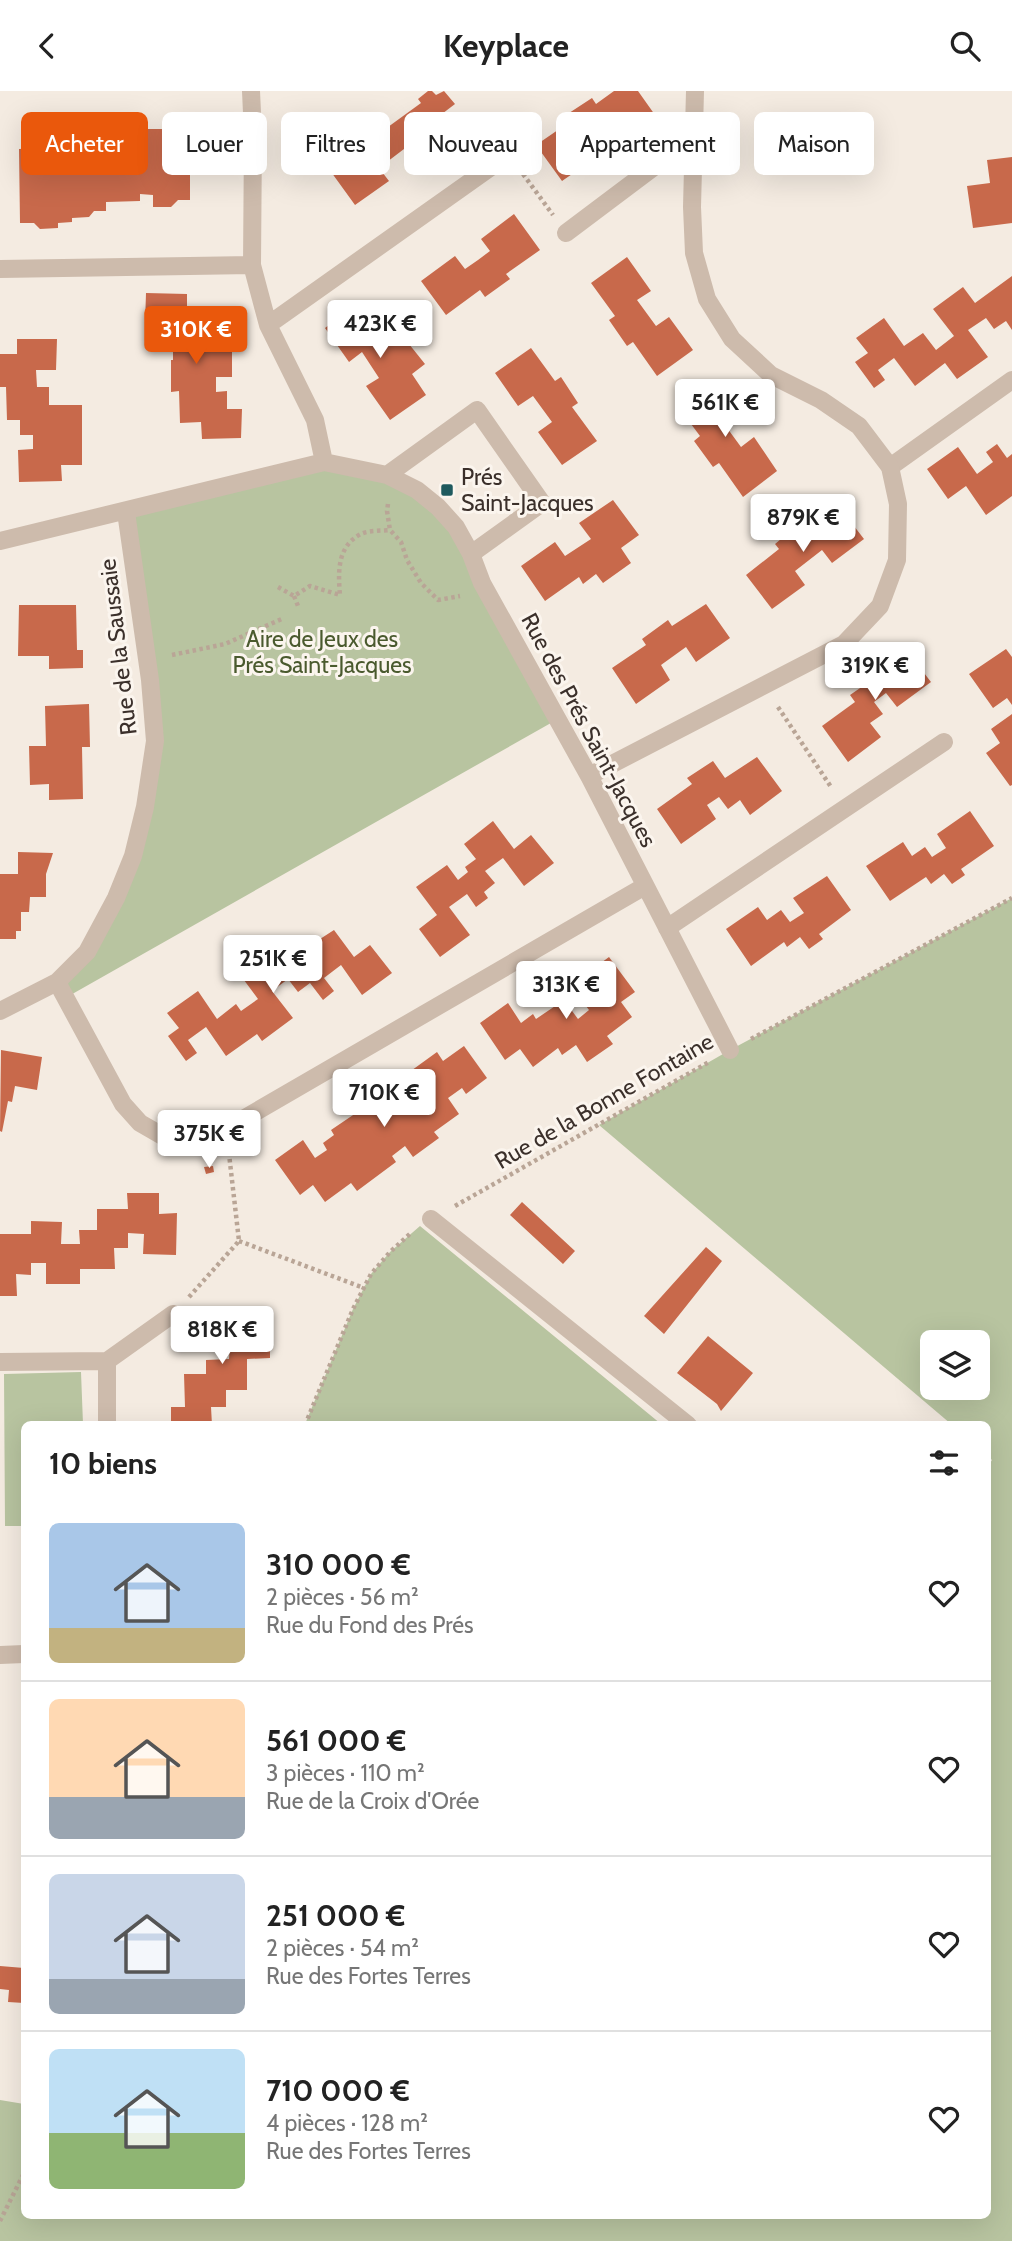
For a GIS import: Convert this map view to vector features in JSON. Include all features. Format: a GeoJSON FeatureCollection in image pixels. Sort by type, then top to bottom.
{"type":"FeatureCollection","features":[{"type":"Feature","properties":{"kind":"street"},"geometry":{"type":"LineString","coordinates":[[251,91],[252,265],[268,325],[314,420],[324,462]]}},
{"type":"Feature","properties":{"kind":"street"},"geometry":{"type":"LineString","coordinates":[[695,91],[695,112]]}},
{"type":"Feature","properties":{"kind":"street"},"geometry":{"type":"LineString","coordinates":[[268,325],[480,175]]}},
{"type":"Feature","properties":{"kind":"street"},"geometry":{"type":"LineString","coordinates":[[566,233],[643,175]]}},
{"type":"Feature","properties":{"kind":"street"},"geometry":{"type":"LineString","coordinates":[[589,776],[844,644],[880,606],[897,560],[898,504],[890,467],[859,426],[821,400],[771,375],[732,339],[707,299],[694,253],[693,175]]}},
{"type":"Feature","properties":{"kind":"street"},"geometry":{"type":"LineString","coordinates":[[0,269],[252,265]]}},
{"type":"Feature","properties":{"kind":"street"},"geometry":{"type":"LineString","coordinates":[[890,467],[1012,380]]}},
{"type":"Feature","properties":{"kind":"street"},"geometry":{"type":"LineString","coordinates":[[392,478],[477,410],[542,503],[471,554]]}},
{"type":"Feature","properties":{"kind":"street","name":"Rue des Prés Saint-Jacques"},"geometry":{"type":"LineString","coordinates":[[0,541],[324,462],[392,478],[417,490],[438,507],[456,527],[471,554],[482,583],[589,776],[730,1050]]}},
{"type":"Feature","properties":{"kind":"street","name":"Rue de la Saussaie"},"geometry":{"type":"LineString","coordinates":[[0,1011],[57,982],[87,952],[116,898],[133,856],[145,807],[155,741],[147,659],[126,512]]}},
{"type":"Feature","properties":{"kind":"street"},"geometry":{"type":"LineString","coordinates":[[667,928],[944,742]]}},
{"type":"Feature","properties":{"kind":"street"},"geometry":{"type":"LineString","coordinates":[[57,982],[124,1104],[140,1123],[166,1138],[194,1140],[226,1129],[645,886]]}},
{"type":"Feature","properties":{"kind":"street"},"geometry":{"type":"LineString","coordinates":[[431,1219],[683,1421]]}},
{"type":"Feature","properties":{"kind":"street"},"geometry":{"type":"LineString","coordinates":[[0,1362],[107,1361],[173,1314]]}},
{"type":"Feature","properties":{"kind":"street"},"geometry":{"type":"LineString","coordinates":[[107,1361],[107,1421]]}},
{"type":"Feature","properties":{"kind":"street"},"geometry":{"type":"LineString","coordinates":[[0,1655],[21,1654]]}},
{"type":"Feature","properties":{"kind":"path"},"geometry":{"type":"LineString","coordinates":[[523,175],[566,233]]}},
{"type":"Feature","properties":{"kind":"path"},"geometry":{"type":"LineString","coordinates":[[392,478],[387,511],[390,530],[401,542],[407,560],[421,583],[438,600],[461,596],[482,583]]}},
{"type":"Feature","properties":{"kind":"path"},"geometry":{"type":"LineString","coordinates":[[294,596],[310,586],[340,595],[338,570],[344,548],[362,534],[390,530]]}},
{"type":"Feature","properties":{"kind":"path"},"geometry":{"type":"LineString","coordinates":[[278,587],[294,596],[298,606]]}},
{"type":"Feature","properties":{"kind":"path"},"geometry":{"type":"LineString","coordinates":[[147,659],[225,644],[284,618]]}},
{"type":"Feature","properties":{"kind":"path"},"geometry":{"type":"LineString","coordinates":[[765,685],[846,808]]}},
{"type":"Feature","properties":{"kind":"path","name":"Rue de la Bonne Fontaine"},"geometry":{"type":"LineString","coordinates":[[307,1421],[371,1274],[390,1252],[420,1226],[730,1050],[1012,898]]}},
{"type":"Feature","properties":{"kind":"path"},"geometry":{"type":"LineString","coordinates":[[173,1314],[239,1241],[226,1129]]}},
{"type":"Feature","properties":{"kind":"path"},"geometry":{"type":"LineString","coordinates":[[239,1241],[364,1288]]}},
{"type":"Feature","properties":{"kind":"path"},"geometry":{"type":"LineString","coordinates":[[0,2221],[21,2179]]}},
{"type":"Feature","properties":{"kind":"green space","name":"Aire de Jeux des Prés Saint-Jacques"},"geometry":{"type":"Polygon","coordinates":[[[324,462],[387,475],[438,507],[558,719],[67,997],[57,982],[116,898],[155,741],[126,512],[324,462]]]}},
{"type":"Feature","properties":{"kind":"green space"},"geometry":{"type":"Polygon","coordinates":[[[1012,898],[1012,2241],[0,2241],[0,2100],[21,2104],[21,2219],[991,2219],[991,1421],[947,1421],[923,1400],[990,1400],[990,1330],[920,1330],[920,1398],[599,1125],[730,1050],[1012,898]]]}},
{"type":"Feature","properties":{"kind":"green space"},"geometry":{"type":"Polygon","coordinates":[[[420,1226],[657,1421],[306,1421],[353,1309],[371,1274],[390,1252],[420,1226]]]}},
{"type":"Feature","properties":{"kind":"green space"},"geometry":{"type":"Polygon","coordinates":[[[81,1372],[83,1421],[21,1421],[21,1526],[5,1526],[4,1374],[81,1372]]]}},
{"type":"Feature","properties":{"kind":"building"},"geometry":{"type":"Polygon","coordinates":[[[428,91],[436,95],[444,91],[455,104],[444,112],[409,112],[421,103],[418,99],[428,91]]]}},
{"type":"Feature","properties":{"kind":"building"},"geometry":{"type":"Polygon","coordinates":[[[614,91],[638,91],[653,112],[571,112],[592,98],[596,104],[614,91]]]}},
{"type":"Feature","properties":{"kind":"building"},"geometry":{"type":"Polygon","coordinates":[[[404,115],[404,149],[390,160],[390,126],[404,115]]]}},
{"type":"Feature","properties":{"kind":"building"},"geometry":{"type":"Polygon","coordinates":[[[148,129],[162,129],[162,175],[190,175],[190,200],[178,200],[171,207],[153,207],[153,195],[140,194],[140,201],[106,202],[106,211],[94,211],[89,217],[72,218],[72,222],[58,223],[58,228],[40,229],[34,223],[20,223],[19,149],[21,175],[148,175],[148,129]]]}},
{"type":"Feature","properties":{"kind":"building"},"geometry":{"type":"Polygon","coordinates":[[[556,131],[556,173],[542,153],[542,141],[556,131]]]}},
{"type":"Feature","properties":{"kind":"building"},"geometry":{"type":"Polygon","coordinates":[[[1012,157],[1012,223],[973,228],[967,186],[990,183],[987,160],[1012,157]]]}},
{"type":"Feature","properties":{"kind":"building"},"geometry":{"type":"Polygon","coordinates":[[[333,175],[384,175],[389,181],[355,205],[333,175]]]}},
{"type":"Feature","properties":{"kind":"building"},"geometry":{"type":"Polygon","coordinates":[[[558,175],[571,175],[562,181],[558,175]]]}},
{"type":"Feature","properties":{"kind":"building"},"geometry":{"type":"Polygon","coordinates":[[[514,214],[540,250],[506,274],[510,279],[485,297],[480,290],[446,315],[421,281],[455,256],[465,269],[478,260],[490,251],[481,239],[514,214]]]}},
{"type":"Feature","properties":{"kind":"building"},"geometry":{"type":"Polygon","coordinates":[[[627,257],[651,291],[637,300],[656,326],[669,317],[693,350],[657,376],[633,342],[627,346],[609,320],[615,316],[591,283],[627,257]]]}},
{"type":"Feature","properties":{"kind":"building"},"geometry":{"type":"Polygon","coordinates":[[[1012,276],[1012,330],[1006,321],[994,329],[986,318],[968,330],[988,357],[957,379],[945,363],[915,386],[894,358],[878,370],[885,380],[874,388],[855,362],[868,353],[856,338],[884,318],[904,346],[923,333],[936,350],[954,336],[933,309],[963,287],[975,303],[1012,276]]]}},
{"type":"Feature","properties":{"kind":"building"},"geometry":{"type":"Polygon","coordinates":[[[146,293],[187,294],[187,307],[205,308],[206,342],[232,342],[232,377],[216,377],[216,392],[227,391],[227,409],[242,409],[241,438],[202,439],[201,422],[180,423],[179,391],[171,392],[173,342],[166,342],[166,324],[145,324],[146,293]]]}},
{"type":"Feature","properties":{"kind":"building"},"geometry":{"type":"Polygon","coordinates":[[[359,302],[384,337],[389,333],[397,344],[405,339],[425,364],[412,374],[426,395],[390,420],[366,386],[379,378],[362,352],[349,362],[325,328],[359,302]]]}},
{"type":"Feature","properties":{"kind":"building"},"geometry":{"type":"Polygon","coordinates":[[[17,339],[57,339],[56,370],[36,370],[37,387],[49,387],[49,405],[82,405],[82,465],[61,465],[62,481],[19,482],[18,450],[33,449],[33,435],[20,435],[20,420],[7,420],[6,387],[0,387],[0,354],[17,354],[17,339]]]}},
{"type":"Feature","properties":{"kind":"building"},"geometry":{"type":"Polygon","coordinates":[[[531,348],[555,381],[561,377],[578,403],[572,407],[597,441],[562,465],[538,432],[552,422],[533,396],[518,406],[495,373],[531,348]]]}},
{"type":"Feature","properties":{"kind":"building"},"geometry":{"type":"Polygon","coordinates":[[[712,379],[735,411],[722,421],[741,447],[754,437],[777,471],[743,497],[719,463],[713,467],[694,441],[700,436],[676,404],[712,379]]]}},
{"type":"Feature","properties":{"kind":"building"},"geometry":{"type":"Polygon","coordinates":[[[997,444],[1007,458],[1012,454],[1012,496],[986,515],[966,486],[948,499],[927,469],[958,447],[977,474],[993,462],[986,452],[997,444]]]}},
{"type":"Feature","properties":{"kind":"building"},"geometry":{"type":"Polygon","coordinates":[[[613,500],[639,535],[621,548],[631,563],[603,583],[596,574],[583,584],[579,577],[545,601],[521,566],[555,542],[565,556],[591,539],[579,523],[613,500]]]}},
{"type":"Feature","properties":{"kind":"building"},"geometry":{"type":"Polygon","coordinates":[[[837,504],[864,539],[832,563],[822,550],[795,571],[805,585],[772,609],[746,575],[779,549],[775,544],[800,523],[805,529],[837,504]]]}},
{"type":"Feature","properties":{"kind":"building"},"geometry":{"type":"Polygon","coordinates":[[[706,604],[730,638],[696,662],[686,647],[661,665],[670,680],[636,704],[612,668],[646,645],[642,639],[668,620],[672,626],[706,604]]]}},
{"type":"Feature","properties":{"kind":"building"},"geometry":{"type":"Polygon","coordinates":[[[19,605],[76,605],[77,650],[83,650],[83,668],[49,669],[49,656],[18,656],[19,605]]]}},
{"type":"Feature","properties":{"kind":"building"},"geometry":{"type":"Polygon","coordinates":[[[904,647],[931,682],[897,707],[886,693],[874,702],[883,714],[870,723],[881,737],[848,762],[822,726],[855,702],[850,695],[863,686],[855,676],[867,666],[871,672],[904,647]]]}},
{"type":"Feature","properties":{"kind":"building"},"geometry":{"type":"Polygon","coordinates":[[[1006,649],[1012,657],[1012,705],[1007,698],[993,708],[969,674],[1006,649]]]}},
{"type":"Feature","properties":{"kind":"building"},"geometry":{"type":"Polygon","coordinates":[[[89,704],[90,747],[82,747],[83,799],[49,800],[49,784],[30,785],[29,746],[46,746],[45,706],[89,704]]]}},
{"type":"Feature","properties":{"kind":"building"},"geometry":{"type":"Polygon","coordinates":[[[1012,714],[1010,786],[986,753],[1000,743],[991,729],[1012,714]]]}},
{"type":"Feature","properties":{"kind":"building"},"geometry":{"type":"Polygon","coordinates":[[[757,757],[782,791],[750,815],[740,800],[728,809],[719,797],[707,805],[716,819],[681,844],[657,809],[692,784],[687,778],[713,761],[725,778],[757,757]]]}},
{"type":"Feature","properties":{"kind":"building"},"geometry":{"type":"Polygon","coordinates":[[[970,811],[994,846],[961,869],[965,875],[952,884],[944,874],[931,884],[926,877],[890,901],[866,866],[903,842],[912,856],[925,847],[932,857],[946,848],[937,834],[970,811]]]}},
{"type":"Feature","properties":{"kind":"building"},"geometry":{"type":"Polygon","coordinates":[[[493,821],[514,849],[531,835],[554,863],[524,886],[503,858],[485,871],[495,883],[484,892],[488,898],[476,907],[467,894],[449,907],[470,935],[440,957],[419,929],[437,915],[416,887],[447,865],[458,880],[468,872],[465,867],[476,859],[464,844],[493,821]]]}},
{"type":"Feature","properties":{"kind":"building"},"geometry":{"type":"Polygon","coordinates":[[[18,852],[53,853],[46,874],[46,897],[30,897],[29,912],[21,912],[21,931],[16,931],[16,939],[0,939],[0,874],[18,874],[18,852]]]}},
{"type":"Feature","properties":{"kind":"building"},"geometry":{"type":"Polygon","coordinates":[[[827,876],[851,910],[819,934],[823,939],[809,949],[800,937],[787,947],[784,942],[751,966],[726,929],[758,907],[767,920],[781,910],[790,922],[804,913],[793,898],[827,876]]]}},
{"type":"Feature","properties":{"kind":"building"},"geometry":{"type":"Polygon","coordinates":[[[334,930],[354,957],[370,945],[392,973],[362,995],[341,965],[324,978],[334,991],[323,1000],[310,983],[298,992],[288,979],[272,991],[293,1018],[262,1041],[257,1034],[226,1056],[206,1027],[188,1040],[197,1053],[186,1061],[168,1036],[179,1028],[167,1013],[198,991],[217,1019],[236,1004],[241,1011],[258,999],[238,972],[267,950],[279,966],[291,957],[303,974],[315,965],[303,950],[334,930]]]}},
{"type":"Feature","properties":{"kind":"building"},"geometry":{"type":"Polygon","coordinates":[[[609,957],[635,992],[621,1002],[632,1017],[607,1036],[613,1044],[587,1062],[576,1045],[562,1055],[558,1048],[533,1067],[520,1049],[505,1060],[480,1023],[508,1003],[521,1023],[533,1014],[536,1019],[564,1000],[578,1019],[589,1010],[583,1002],[594,993],[582,977],[609,957]]]}},
{"type":"Feature","properties":{"kind":"building"},"geometry":{"type":"Polygon","coordinates":[[[464,1046],[487,1078],[466,1094],[462,1088],[448,1098],[459,1114],[434,1132],[439,1138],[413,1157],[405,1146],[392,1156],[396,1162],[357,1191],[351,1183],[325,1202],[313,1185],[300,1195],[275,1160],[303,1140],[315,1158],[327,1150],[323,1143],[334,1135],[331,1130],[359,1111],[355,1105],[382,1085],[394,1102],[406,1093],[410,1098],[421,1091],[408,1073],[437,1052],[443,1061],[464,1046]]]}},
{"type":"Feature","properties":{"kind":"building"},"geometry":{"type":"Polygon","coordinates":[[[1,1050],[42,1057],[37,1090],[15,1086],[12,1102],[8,1101],[2,1132],[0,1131],[1,1050]]]}},
{"type":"Feature","properties":{"kind":"building"},"geometry":{"type":"Polygon","coordinates":[[[213,1166],[214,1172],[206,1174],[204,1167],[213,1166]]]}},
{"type":"Feature","properties":{"kind":"building"},"geometry":{"type":"Polygon","coordinates":[[[127,1193],[159,1193],[159,1214],[177,1213],[176,1255],[143,1254],[144,1234],[128,1233],[128,1248],[114,1248],[115,1269],[80,1269],[80,1284],[46,1284],[46,1263],[31,1263],[31,1275],[16,1274],[17,1296],[0,1296],[0,1234],[31,1234],[31,1221],[62,1222],[61,1244],[80,1244],[79,1230],[97,1230],[97,1209],[128,1209],[127,1193]]]}},
{"type":"Feature","properties":{"kind":"building"},"geometry":{"type":"Polygon","coordinates":[[[522,1202],[575,1251],[563,1264],[510,1215],[522,1202]]]}},
{"type":"Feature","properties":{"kind":"building"},"geometry":{"type":"Polygon","coordinates":[[[706,1247],[722,1261],[664,1334],[644,1316],[706,1247]]]}},
{"type":"Feature","properties":{"kind":"building"},"geometry":{"type":"Polygon","coordinates":[[[206,1311],[249,1311],[249,1327],[270,1327],[270,1358],[247,1359],[247,1390],[226,1390],[226,1407],[211,1407],[212,1421],[171,1421],[171,1407],[185,1407],[184,1374],[206,1374],[206,1360],[229,1359],[230,1344],[206,1345],[206,1311]]]}},
{"type":"Feature","properties":{"kind":"building"},"geometry":{"type":"Polygon","coordinates":[[[708,1336],[753,1373],[721,1411],[717,1404],[677,1373],[708,1336]]]}},
{"type":"Feature","properties":{"kind":"building"},"geometry":{"type":"Polygon","coordinates":[[[0,1966],[21,1968],[21,2003],[8,2002],[9,1990],[0,1989],[0,1966]]]}},
{"type":"Feature","properties":{"kind":"place","name":"Prés Saint-Jacques"},"geometry":{"type":"Point","coordinates":[447,490]}}]}
